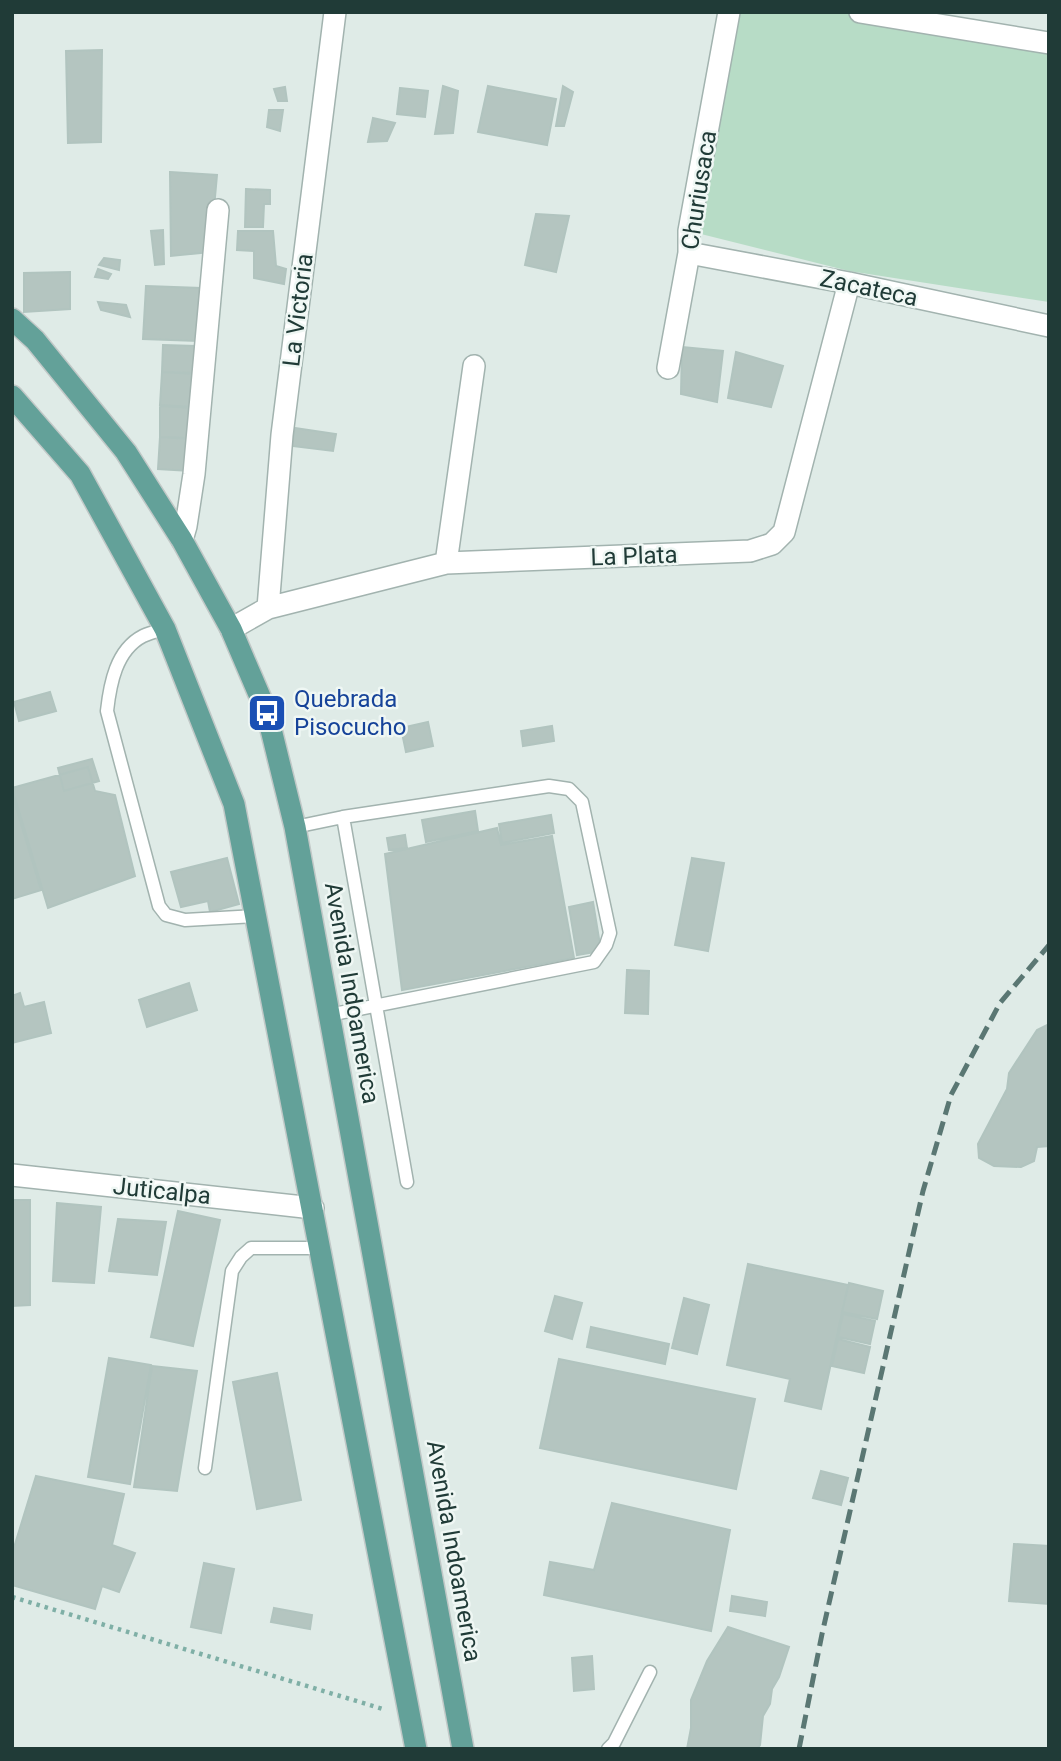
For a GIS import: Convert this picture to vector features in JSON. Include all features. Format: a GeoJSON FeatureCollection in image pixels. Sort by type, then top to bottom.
{"type":"FeatureCollection","features":[{"type":"Feature","properties":{"kind":"main road","name":"Avenida Indoamerica"},"geometry":{"type":"LineString","coordinates":[[12,319],[34,340],[126,452],[182,540],[231,629],[267,713],[295,827],[463,1749]]}},
{"type":"Feature","properties":{"kind":"main road"},"geometry":{"type":"LineString","coordinates":[[12,396],[80,474],[165,629],[234,804],[416,1749]]}},
{"type":"Feature","properties":{"kind":"street","name":"La Victoria"},"geometry":{"type":"LineString","coordinates":[[268,608],[282,435],[335,12]]}},
{"type":"Feature","properties":{"kind":"street","name":"Churiusaca"},"geometry":{"type":"LineString","coordinates":[[667,368],[729,12]]}},
{"type":"Feature","properties":{"kind":"street"},"geometry":{"type":"LineString","coordinates":[[860,12],[1049,43]]}},
{"type":"Feature","properties":{"kind":"street"},"geometry":{"type":"LineString","coordinates":[[182,540],[194,474],[218,210]]}},
{"type":"Feature","properties":{"kind":"street","name":"Zacateca"},"geometry":{"type":"LineString","coordinates":[[689,253],[849,283],[1049,326]]}},
{"type":"Feature","properties":{"kind":"street","name":"La Plata"},"geometry":{"type":"LineString","coordinates":[[231,629],[268,608],[446,563],[750,551],[772,544],[784,532],[849,283]]}},
{"type":"Feature","properties":{"kind":"street"},"geometry":{"type":"LineString","coordinates":[[446,563],[474,366]]}},
{"type":"Feature","properties":{"kind":"street","name":"Juticalpa"},"geometry":{"type":"LineString","coordinates":[[12,1175],[313,1208]]}},
{"type":"Feature","properties":{"kind":"lane"},"geometry":{"type":"LineString","coordinates":[[165,629],[141,637],[121,658],[110,684],[107,711],[159,906],[166,915],[185,920],[256,916]]}},
{"type":"Feature","properties":{"kind":"lane"},"geometry":{"type":"LineString","coordinates":[[295,827],[549,786],[569,789],[582,802],[610,933],[606,945],[594,962],[330,1015]]}},
{"type":"Feature","properties":{"kind":"lane"},"geometry":{"type":"LineString","coordinates":[[344,817],[407,1182]]}},
{"type":"Feature","properties":{"kind":"lane"},"geometry":{"type":"LineString","coordinates":[[205,1468],[232,1271],[251,1248],[320,1248]]}},
{"type":"Feature","properties":{"kind":"lane"},"geometry":{"type":"LineString","coordinates":[[608,1749],[614,1743],[650,1672]]}},
{"type":"Feature","properties":{"kind":"path"},"geometry":{"type":"LineString","coordinates":[[12,1597],[384,1710]]}},
{"type":"Feature","properties":{"kind":"green space"},"geometry":{"type":"Polygon","coordinates":[[[729,12],[860,12],[1049,43],[1049,302],[849,271],[689,231],[729,12]]]}},
{"type":"Feature","properties":{"kind":"building"},"geometry":{"type":"Polygon","coordinates":[[[102,50],[101,142],[68,143],[66,51],[102,50]]]}},
{"type":"Feature","properties":{"kind":"building"},"geometry":{"type":"Polygon","coordinates":[[[443,86],[458,91],[453,133],[435,134],[443,86]]]}},
{"type":"Feature","properties":{"kind":"building"},"geometry":{"type":"Polygon","coordinates":[[[488,86],[556,99],[547,145],[478,132],[488,86]]]}},
{"type":"Feature","properties":{"kind":"building"},"geometry":{"type":"Polygon","coordinates":[[[563,86],[573,92],[564,126],[556,126],[563,86]]]}},
{"type":"Feature","properties":{"kind":"building"},"geometry":{"type":"Polygon","coordinates":[[[285,87],[287,101],[278,101],[274,89],[285,87]]]}},
{"type":"Feature","properties":{"kind":"building"},"geometry":{"type":"Polygon","coordinates":[[[400,88],[428,91],[425,117],[397,114],[400,88]]]}},
{"type":"Feature","properties":{"kind":"building"},"geometry":{"type":"Polygon","coordinates":[[[269,110],[283,110],[280,131],[267,127],[269,110]]]}},
{"type":"Feature","properties":{"kind":"building"},"geometry":{"type":"Polygon","coordinates":[[[373,118],[395,123],[387,141],[368,142],[373,118]]]}},
{"type":"Feature","properties":{"kind":"building"},"geometry":{"type":"Polygon","coordinates":[[[170,172],[217,175],[210,252],[171,256],[170,172]]]}},
{"type":"Feature","properties":{"kind":"building"},"geometry":{"type":"Polygon","coordinates":[[[246,189],[270,190],[270,204],[264,204],[263,227],[245,227],[246,189]]]}},
{"type":"Feature","properties":{"kind":"building"},"geometry":{"type":"Polygon","coordinates":[[[536,214],[569,216],[556,272],[525,265],[536,214]]]}},
{"type":"Feature","properties":{"kind":"building"},"geometry":{"type":"Polygon","coordinates":[[[163,230],[164,264],[155,265],[151,231],[163,230]]]}},
{"type":"Feature","properties":{"kind":"building"},"geometry":{"type":"Polygon","coordinates":[[[238,231],[273,231],[276,266],[286,269],[284,284],[254,278],[254,251],[237,250],[238,231]]]}},
{"type":"Feature","properties":{"kind":"building"},"geometry":{"type":"Polygon","coordinates":[[[104,258],[120,260],[119,270],[99,265],[104,258]]]}},
{"type":"Feature","properties":{"kind":"building"},"geometry":{"type":"Polygon","coordinates":[[[98,269],[111,274],[108,279],[95,277],[98,269]]]}},
{"type":"Feature","properties":{"kind":"building"},"geometry":{"type":"Polygon","coordinates":[[[70,272],[70,309],[24,312],[24,273],[70,272]]]}},
{"type":"Feature","properties":{"kind":"building"},"geometry":{"type":"Polygon","coordinates":[[[146,286],[201,288],[198,341],[143,339],[146,286]]]}},
{"type":"Feature","properties":{"kind":"building"},"geometry":{"type":"Polygon","coordinates":[[[98,302],[126,305],[130,317],[101,310],[98,302]]]}},
{"type":"Feature","properties":{"kind":"building"},"geometry":{"type":"Polygon","coordinates":[[[163,345],[196,346],[195,373],[162,372],[163,345]]]}},
{"type":"Feature","properties":{"kind":"building"},"geometry":{"type":"Polygon","coordinates":[[[682,347],[723,351],[717,402],[681,394],[682,347]]]}},
{"type":"Feature","properties":{"kind":"building"},"geometry":{"type":"Polygon","coordinates":[[[736,352],[783,366],[771,407],[728,398],[736,352]]]}},
{"type":"Feature","properties":{"kind":"building"},"geometry":{"type":"Polygon","coordinates":[[[162,372],[195,374],[193,407],[160,405],[162,372]]]}},
{"type":"Feature","properties":{"kind":"building"},"geometry":{"type":"Polygon","coordinates":[[[160,406],[193,408],[191,438],[160,437],[160,406]]]}},
{"type":"Feature","properties":{"kind":"building"},"geometry":{"type":"Polygon","coordinates":[[[295,428],[336,434],[333,451],[292,446],[295,428]]]}},
{"type":"Feature","properties":{"kind":"building"},"geometry":{"type":"Polygon","coordinates":[[[160,437],[192,439],[190,471],[158,469],[160,437]]]}},
{"type":"Feature","properties":{"kind":"building"},"geometry":{"type":"Polygon","coordinates":[[[50,692],[56,711],[19,721],[14,702],[50,692]]]}},
{"type":"Feature","properties":{"kind":"building"},"geometry":{"type":"Polygon","coordinates":[[[428,722],[433,746],[406,752],[401,728],[428,722]]]}},
{"type":"Feature","properties":{"kind":"building"},"geometry":{"type":"Polygon","coordinates":[[[552,726],[554,741],[523,746],[521,731],[552,726]]]}},
{"type":"Feature","properties":{"kind":"building"},"geometry":{"type":"Polygon","coordinates":[[[92,759],[99,781],[64,791],[58,768],[92,759]]]}},
{"type":"Feature","properties":{"kind":"building"},"geometry":{"type":"Polygon","coordinates":[[[88,767],[95,791],[115,795],[135,876],[48,908],[12,788],[88,767]]]}},
{"type":"Feature","properties":{"kind":"building"},"geometry":{"type":"Polygon","coordinates":[[[12,794],[41,890],[12,899],[12,794]]]}},
{"type":"Feature","properties":{"kind":"building"},"geometry":{"type":"Polygon","coordinates":[[[475,811],[478,831],[426,842],[422,820],[475,811]]]}},
{"type":"Feature","properties":{"kind":"building"},"geometry":{"type":"Polygon","coordinates":[[[551,815],[554,833],[502,843],[499,824],[551,815]]]}},
{"type":"Feature","properties":{"kind":"building"},"geometry":{"type":"Polygon","coordinates":[[[497,828],[501,845],[552,836],[574,958],[402,990],[385,854],[497,828]]]}},
{"type":"Feature","properties":{"kind":"building"},"geometry":{"type":"Polygon","coordinates":[[[405,835],[407,848],[389,850],[387,838],[405,835]]]}},
{"type":"Feature","properties":{"kind":"building"},"geometry":{"type":"Polygon","coordinates":[[[227,858],[239,904],[210,912],[208,901],[181,907],[171,872],[227,858]]]}},
{"type":"Feature","properties":{"kind":"building"},"geometry":{"type":"Polygon","coordinates":[[[692,858],[724,863],[708,951],[675,945],[692,858]]]}},
{"type":"Feature","properties":{"kind":"building"},"geometry":{"type":"Polygon","coordinates":[[[593,902],[601,951],[577,955],[569,907],[593,902]]]}},
{"type":"Feature","properties":{"kind":"building"},"geometry":{"type":"Polygon","coordinates":[[[627,970],[649,971],[648,1014],[625,1013],[627,970]]]}},
{"type":"Feature","properties":{"kind":"building"},"geometry":{"type":"Polygon","coordinates":[[[189,983],[197,1010],[147,1027],[139,1000],[189,983]]]}},
{"type":"Feature","properties":{"kind":"building"},"geometry":{"type":"Polygon","coordinates":[[[20,993],[24,1007],[44,1002],[51,1033],[12,1043],[12,996],[20,993]]]}},
{"type":"Feature","properties":{"kind":"building"},"geometry":{"type":"Polygon","coordinates":[[[1049,1024],[1049,1146],[1037,1147],[1034,1161],[1021,1167],[994,1166],[979,1158],[978,1144],[1007,1089],[1009,1073],[1037,1030],[1049,1024]]]}},
{"type":"Feature","properties":{"kind":"building"},"geometry":{"type":"Polygon","coordinates":[[[12,1200],[30,1200],[30,1305],[12,1306],[12,1200]]]}},
{"type":"Feature","properties":{"kind":"building"},"geometry":{"type":"Polygon","coordinates":[[[57,1203],[101,1207],[94,1283],[53,1281],[57,1203]]]}},
{"type":"Feature","properties":{"kind":"building"},"geometry":{"type":"Polygon","coordinates":[[[178,1211],[220,1220],[193,1346],[151,1337],[178,1211]]]}},
{"type":"Feature","properties":{"kind":"building"},"geometry":{"type":"Polygon","coordinates":[[[118,1219],[166,1222],[157,1275],[109,1271],[118,1219]]]}},
{"type":"Feature","properties":{"kind":"building"},"geometry":{"type":"Polygon","coordinates":[[[748,1264],[848,1285],[821,1409],[785,1401],[790,1379],[727,1365],[748,1264]]]}},
{"type":"Feature","properties":{"kind":"building"},"geometry":{"type":"Polygon","coordinates":[[[849,1283],[883,1291],[877,1319],[842,1312],[849,1283]]]}},
{"type":"Feature","properties":{"kind":"building"},"geometry":{"type":"Polygon","coordinates":[[[555,1296],[582,1303],[572,1339],[545,1331],[555,1296]]]}},
{"type":"Feature","properties":{"kind":"building"},"geometry":{"type":"Polygon","coordinates":[[[684,1298],[709,1305],[697,1354],[672,1348],[684,1298]]]}},
{"type":"Feature","properties":{"kind":"building"},"geometry":{"type":"Polygon","coordinates":[[[843,1314],[875,1321],[870,1344],[838,1337],[843,1314]]]}},
{"type":"Feature","properties":{"kind":"building"},"geometry":{"type":"Polygon","coordinates":[[[591,1327],[669,1344],[665,1364],[587,1347],[591,1327]]]}},
{"type":"Feature","properties":{"kind":"building"},"geometry":{"type":"Polygon","coordinates":[[[838,1339],[870,1347],[864,1373],[832,1366],[838,1339]]]}},
{"type":"Feature","properties":{"kind":"building"},"geometry":{"type":"Polygon","coordinates":[[[109,1358],[151,1365],[130,1484],[88,1477],[109,1358]]]}},
{"type":"Feature","properties":{"kind":"building"},"geometry":{"type":"Polygon","coordinates":[[[559,1359],[755,1399],[736,1489],[540,1448],[559,1359]]]}},
{"type":"Feature","properties":{"kind":"building"},"geometry":{"type":"Polygon","coordinates":[[[152,1366],[197,1371],[177,1491],[134,1487],[152,1366]]]}},
{"type":"Feature","properties":{"kind":"building"},"geometry":{"type":"Polygon","coordinates":[[[277,1373],[301,1500],[257,1509],[233,1382],[277,1373]]]}},
{"type":"Feature","properties":{"kind":"building"},"geometry":{"type":"Polygon","coordinates":[[[821,1471],[848,1478],[841,1505],[813,1498],[821,1471]]]}},
{"type":"Feature","properties":{"kind":"building"},"geometry":{"type":"Polygon","coordinates":[[[36,1476],[124,1494],[112,1545],[135,1553],[119,1592],[102,1586],[95,1609],[12,1585],[12,1554],[36,1476]]]}},
{"type":"Feature","properties":{"kind":"building"},"geometry":{"type":"Polygon","coordinates":[[[612,1503],[730,1530],[711,1631],[544,1595],[550,1562],[594,1570],[612,1503]]]}},
{"type":"Feature","properties":{"kind":"building"},"geometry":{"type":"Polygon","coordinates":[[[1014,1544],[1049,1546],[1049,1604],[1009,1601],[1014,1544]]]}},
{"type":"Feature","properties":{"kind":"building"},"geometry":{"type":"Polygon","coordinates":[[[204,1563],[234,1569],[221,1633],[191,1627],[204,1563]]]}},
{"type":"Feature","properties":{"kind":"building"},"geometry":{"type":"Polygon","coordinates":[[[732,1596],[767,1602],[765,1616],[730,1611],[732,1596]]]}},
{"type":"Feature","properties":{"kind":"building"},"geometry":{"type":"Polygon","coordinates":[[[274,1608],[312,1615],[310,1629],[271,1622],[274,1608]]]}},
{"type":"Feature","properties":{"kind":"building"},"geometry":{"type":"Polygon","coordinates":[[[728,1627],[789,1647],[772,1689],[770,1704],[763,1716],[760,1745],[757,1749],[687,1749],[691,1728],[691,1700],[707,1661],[728,1627]]]}},
{"type":"Feature","properties":{"kind":"building"},"geometry":{"type":"Polygon","coordinates":[[[592,1656],[594,1689],[574,1691],[572,1658],[592,1656]]]}},
{"type":"Feature","properties":{"kind":"railway"},"geometry":{"type":"LineString","coordinates":[[799,1749],[822,1634],[923,1191],[951,1095],[1000,1003],[1049,945]]}},
{"type":"Feature","properties":{"kind":"place","name":"Quebrada Pisocucho"},"geometry":{"type":"Point","coordinates":[267,713]}}]}
